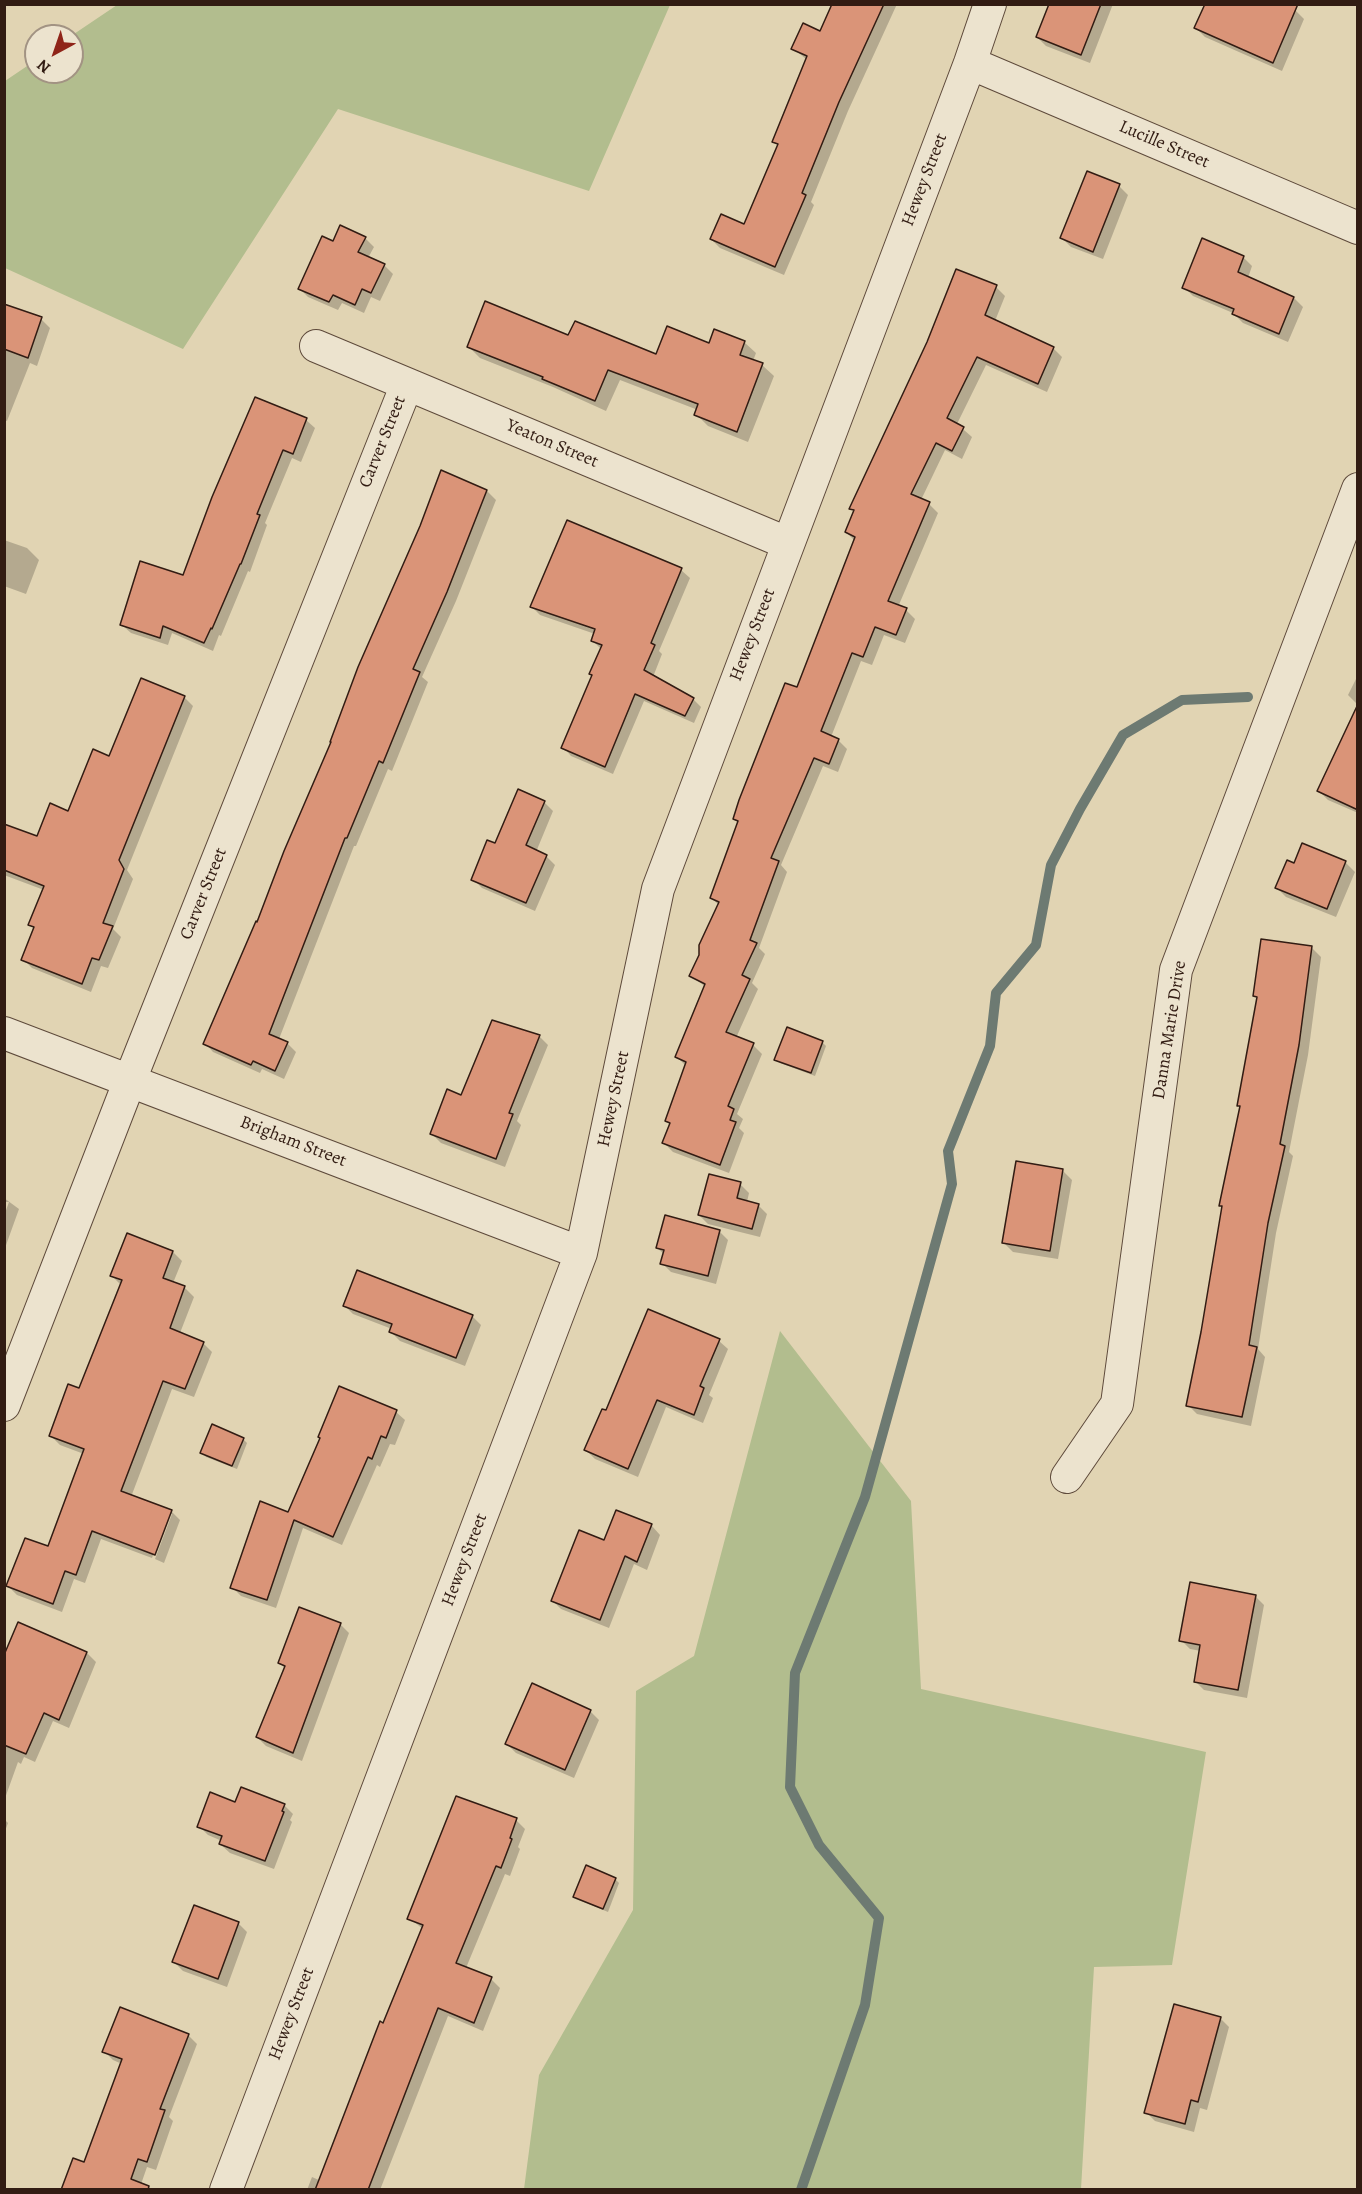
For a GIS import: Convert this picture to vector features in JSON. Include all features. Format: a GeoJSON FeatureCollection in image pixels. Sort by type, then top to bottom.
{"type":"FeatureCollection","features":[{"type":"Feature","properties":{"kind":"street","name":"Hewey Street"},"geometry":{"type":"LineString","coordinates":[[225,2190],[581,1253],[658,889],[970,63],[990,4]]}},
{"type":"Feature","properties":{"kind":"street","name":"Lucille Street"},"geometry":{"type":"LineString","coordinates":[[970,63],[1358,228]]}},
{"type":"Feature","properties":{"kind":"street","name":"Yeaton Street"},"geometry":{"type":"LineString","coordinates":[[316,346],[788,543]]}},
{"type":"Feature","properties":{"kind":"street","name":"Carver Street"},"geometry":{"type":"LineString","coordinates":[[4,1405],[130,1080],[406,384]]}},
{"type":"Feature","properties":{"kind":"street","name":"Danna Marie Drive"},"geometry":{"type":"LineString","coordinates":[[1067,1477],[1117,1404],[1176,970],[1358,489]]}},
{"type":"Feature","properties":{"kind":"street","name":"Brigham Street"},"geometry":{"type":"LineString","coordinates":[[4,1033],[581,1253]]}},
{"type":"Feature","properties":{"kind":"green space"},"geometry":{"type":"Polygon","coordinates":[[[117,4],[670,5],[589,191],[338,109],[183,349],[5,268],[5,81],[24,68],[24,84],[84,84],[84,27],[117,4]]]}},
{"type":"Feature","properties":{"kind":"green space"},"geometry":{"type":"Polygon","coordinates":[[[780,1331],[911,1501],[921,1689],[1206,1752],[1172,1965],[1094,1967],[1081,2189],[524,2189],[539,2075],[633,1910],[636,1691],[694,1656],[780,1331]]]}},
{"type":"Feature","properties":{"kind":"building"},"geometry":{"type":"Polygon","coordinates":[[[832,4],[884,4],[839,102],[802,193],[806,195],[775,267],[710,239],[721,214],[744,224],[778,144],[772,142],[807,56],[791,49],[803,23],[820,31],[832,4]]]}},
{"type":"Feature","properties":{"kind":"building"},"geometry":{"type":"Polygon","coordinates":[[[1049,4],[1101,4],[1081,55],[1036,37],[1049,4]]]}},
{"type":"Feature","properties":{"kind":"building"},"geometry":{"type":"Polygon","coordinates":[[[1205,4],[1298,4],[1273,63],[1194,28],[1205,4]]]}},
{"type":"Feature","properties":{"kind":"building"},"geometry":{"type":"Polygon","coordinates":[[[1087,171],[1120,184],[1093,252],[1060,238],[1087,171]]]}},
{"type":"Feature","properties":{"kind":"building"},"geometry":{"type":"Polygon","coordinates":[[[340,225],[366,237],[358,252],[385,264],[371,293],[362,289],[355,305],[333,295],[329,302],[298,289],[322,236],[333,241],[340,225]]]}},
{"type":"Feature","properties":{"kind":"building"},"geometry":{"type":"Polygon","coordinates":[[[1202,238],[1244,256],[1238,272],[1294,297],[1279,334],[1232,314],[1234,309],[1182,288],[1202,238]]]}},
{"type":"Feature","properties":{"kind":"building"},"geometry":{"type":"Polygon","coordinates":[[[956,269],[997,285],[985,315],[1054,347],[1038,384],[977,357],[947,418],[964,427],[952,451],[936,443],[911,494],[930,502],[888,601],[907,608],[896,635],[875,627],[863,657],[852,653],[821,731],[839,739],[829,764],[814,758],[771,858],[779,861],[750,940],[757,943],[742,975],[750,979],[726,1032],[754,1043],[728,1106],[734,1109],[730,1120],[736,1122],[720,1165],[662,1143],[670,1123],[665,1121],[686,1062],[675,1057],[705,984],[689,976],[699,955],[699,945],[719,902],[710,898],[738,821],[733,819],[739,800],[785,683],[797,687],[855,537],[845,532],[854,510],[849,509],[927,342],[956,269]]]}},
{"type":"Feature","properties":{"kind":"building"},"geometry":{"type":"Polygon","coordinates":[[[485,301],[568,335],[575,321],[656,354],[667,326],[709,343],[714,329],[745,341],[740,355],[763,363],[737,432],[694,415],[698,404],[608,370],[595,401],[542,379],[543,377],[467,347],[485,301]]]}},
{"type":"Feature","properties":{"kind":"building"},"geometry":{"type":"Polygon","coordinates":[[[4,304],[42,317],[28,358],[4,349],[4,304]]]}},
{"type":"Feature","properties":{"kind":"building"},"geometry":{"type":"Polygon","coordinates":[[[255,397],[307,418],[293,454],[283,450],[257,514],[260,515],[241,564],[204,643],[163,626],[160,638],[120,625],[140,561],[183,575],[212,497],[255,397]]]}},
{"type":"Feature","properties":{"kind":"building"},"geometry":{"type":"Polygon","coordinates":[[[441,470],[487,490],[447,592],[413,669],[420,672],[383,763],[379,761],[347,838],[345,838],[269,1034],[288,1042],[275,1071],[253,1061],[251,1065],[203,1044],[257,922],[284,851],[331,742],[358,667],[420,526],[441,470]]]}},
{"type":"Feature","properties":{"kind":"building"},"geometry":{"type":"Polygon","coordinates":[[[567,520],[682,568],[651,643],[655,645],[644,670],[694,698],[685,716],[635,694],[605,767],[561,748],[592,675],[589,674],[602,645],[591,641],[595,629],[530,607],[567,520]]]}},
{"type":"Feature","properties":{"kind":"building"},"geometry":{"type":"Polygon","coordinates":[[[141,678],[185,696],[119,860],[124,869],[103,923],[113,926],[99,960],[92,958],[82,984],[21,960],[34,927],[28,925],[44,886],[4,870],[4,824],[37,836],[50,803],[68,811],[93,749],[109,756],[141,678]]]}},
{"type":"Feature","properties":{"kind":"building"},"geometry":{"type":"Polygon","coordinates":[[[1358,704],[1358,810],[1317,791],[1358,704]]]}},
{"type":"Feature","properties":{"kind":"building"},"geometry":{"type":"Polygon","coordinates":[[[518,789],[545,801],[526,845],[547,855],[526,903],[471,880],[487,840],[495,843],[518,789]]]}},
{"type":"Feature","properties":{"kind":"building"},"geometry":{"type":"Polygon","coordinates":[[[1302,843],[1346,861],[1327,909],[1275,888],[1287,860],[1294,863],[1302,843]]]}},
{"type":"Feature","properties":{"kind":"building"},"geometry":{"type":"Polygon","coordinates":[[[1261,939],[1312,946],[1299,1045],[1280,1144],[1285,1146],[1268,1223],[1249,1345],[1257,1347],[1242,1417],[1186,1406],[1222,1206],[1219,1206],[1240,1106],[1237,1106],[1257,997],[1253,996],[1261,939]]]}},
{"type":"Feature","properties":{"kind":"building"},"geometry":{"type":"Polygon","coordinates":[[[492,1020],[540,1035],[509,1113],[513,1114],[496,1159],[430,1134],[447,1089],[461,1095],[492,1020]]]}},
{"type":"Feature","properties":{"kind":"building"},"geometry":{"type":"Polygon","coordinates":[[[787,1027],[823,1041],[811,1073],[774,1060],[787,1027]]]}},
{"type":"Feature","properties":{"kind":"building"},"geometry":{"type":"Polygon","coordinates":[[[1016,1161],[1063,1169],[1050,1251],[1002,1243],[1016,1161]]]}},
{"type":"Feature","properties":{"kind":"building"},"geometry":{"type":"Polygon","coordinates":[[[709,1174],[741,1182],[737,1198],[759,1204],[752,1229],[698,1215],[709,1174]]]}},
{"type":"Feature","properties":{"kind":"building"},"geometry":{"type":"Polygon","coordinates":[[[665,1215],[720,1230],[708,1276],[660,1264],[664,1250],[656,1248],[665,1215]]]}},
{"type":"Feature","properties":{"kind":"building"},"geometry":{"type":"Polygon","coordinates":[[[127,1233],[173,1251],[163,1278],[185,1286],[170,1328],[204,1342],[185,1389],[163,1381],[121,1491],[172,1510],[155,1555],[92,1531],[76,1575],[65,1571],[53,1604],[6,1586],[25,1538],[48,1546],[84,1449],[49,1436],[68,1384],[79,1388],[122,1280],[110,1276],[127,1233]]]}},
{"type":"Feature","properties":{"kind":"building"},"geometry":{"type":"Polygon","coordinates":[[[357,1270],[473,1315],[456,1358],[389,1332],[392,1324],[343,1306],[357,1270]]]}},
{"type":"Feature","properties":{"kind":"building"},"geometry":{"type":"Polygon","coordinates":[[[648,1309],[720,1339],[700,1386],[704,1388],[694,1415],[657,1400],[628,1469],[584,1450],[602,1409],[606,1410],[648,1309]]]}},
{"type":"Feature","properties":{"kind":"building"},"geometry":{"type":"Polygon","coordinates":[[[339,1386],[397,1410],[386,1438],[381,1436],[372,1459],[368,1457],[333,1537],[294,1520],[267,1600],[230,1588],[260,1501],[288,1512],[320,1438],[318,1437],[339,1386]]]}},
{"type":"Feature","properties":{"kind":"building"},"geometry":{"type":"Polygon","coordinates":[[[212,1424],[244,1438],[232,1466],[200,1453],[212,1424]]]}},
{"type":"Feature","properties":{"kind":"building"},"geometry":{"type":"Polygon","coordinates":[[[616,1510],[652,1524],[637,1562],[625,1556],[600,1620],[551,1601],[579,1530],[604,1540],[616,1510]]]}},
{"type":"Feature","properties":{"kind":"building"},"geometry":{"type":"Polygon","coordinates":[[[1190,1582],[1256,1595],[1238,1690],[1194,1682],[1200,1645],[1179,1641],[1190,1582]]]}},
{"type":"Feature","properties":{"kind":"building"},"geometry":{"type":"Polygon","coordinates":[[[299,1607],[341,1623],[293,1753],[256,1737],[285,1666],[278,1663],[299,1607]]]}},
{"type":"Feature","properties":{"kind":"building"},"geometry":{"type":"Polygon","coordinates":[[[18,1622],[87,1652],[59,1720],[44,1713],[26,1754],[4,1745],[4,1655],[18,1622]]]}},
{"type":"Feature","properties":{"kind":"building"},"geometry":{"type":"Polygon","coordinates":[[[532,1683],[591,1710],[565,1770],[505,1744],[532,1683]]]}},
{"type":"Feature","properties":{"kind":"building"},"geometry":{"type":"Polygon","coordinates":[[[241,1787],[285,1804],[265,1861],[219,1844],[222,1836],[197,1827],[210,1792],[235,1802],[241,1787]]]}},
{"type":"Feature","properties":{"kind":"building"},"geometry":{"type":"Polygon","coordinates":[[[456,1796],[517,1818],[501,1868],[496,1866],[456,1963],[492,1977],[474,2023],[438,2008],[368,2190],[315,2190],[380,2021],[383,2023],[423,1925],[407,1919],[456,1796]]]}},
{"type":"Feature","properties":{"kind":"building"},"geometry":{"type":"Polygon","coordinates":[[[586,1865],[616,1878],[603,1909],[573,1897],[586,1865]]]}},
{"type":"Feature","properties":{"kind":"building"},"geometry":{"type":"Polygon","coordinates":[[[194,1905],[239,1922],[218,1979],[172,1962],[194,1905]]]}},
{"type":"Feature","properties":{"kind":"building"},"geometry":{"type":"Polygon","coordinates":[[[1174,2004],[1221,2017],[1198,2102],[1191,2100],[1185,2124],[1144,2113],[1174,2004]]]}},
{"type":"Feature","properties":{"kind":"building"},"geometry":{"type":"Polygon","coordinates":[[[120,2007],[189,2034],[160,2109],[165,2110],[147,2162],[138,2159],[131,2179],[149,2186],[148,2190],[61,2190],[73,2158],[84,2162],[122,2059],[102,2052],[120,2007]]]}},
{"type":"Feature","properties":{"kind":"waterway"},"geometry":{"type":"LineString","coordinates":[[801,2190],[865,2005],[879,1918],[819,1845],[790,1787],[795,1673],[865,1497],[952,1184],[948,1151],[990,1046],[996,993],[1036,945],[1051,865],[1123,735],[1182,700],[1248,697]]}}]}
